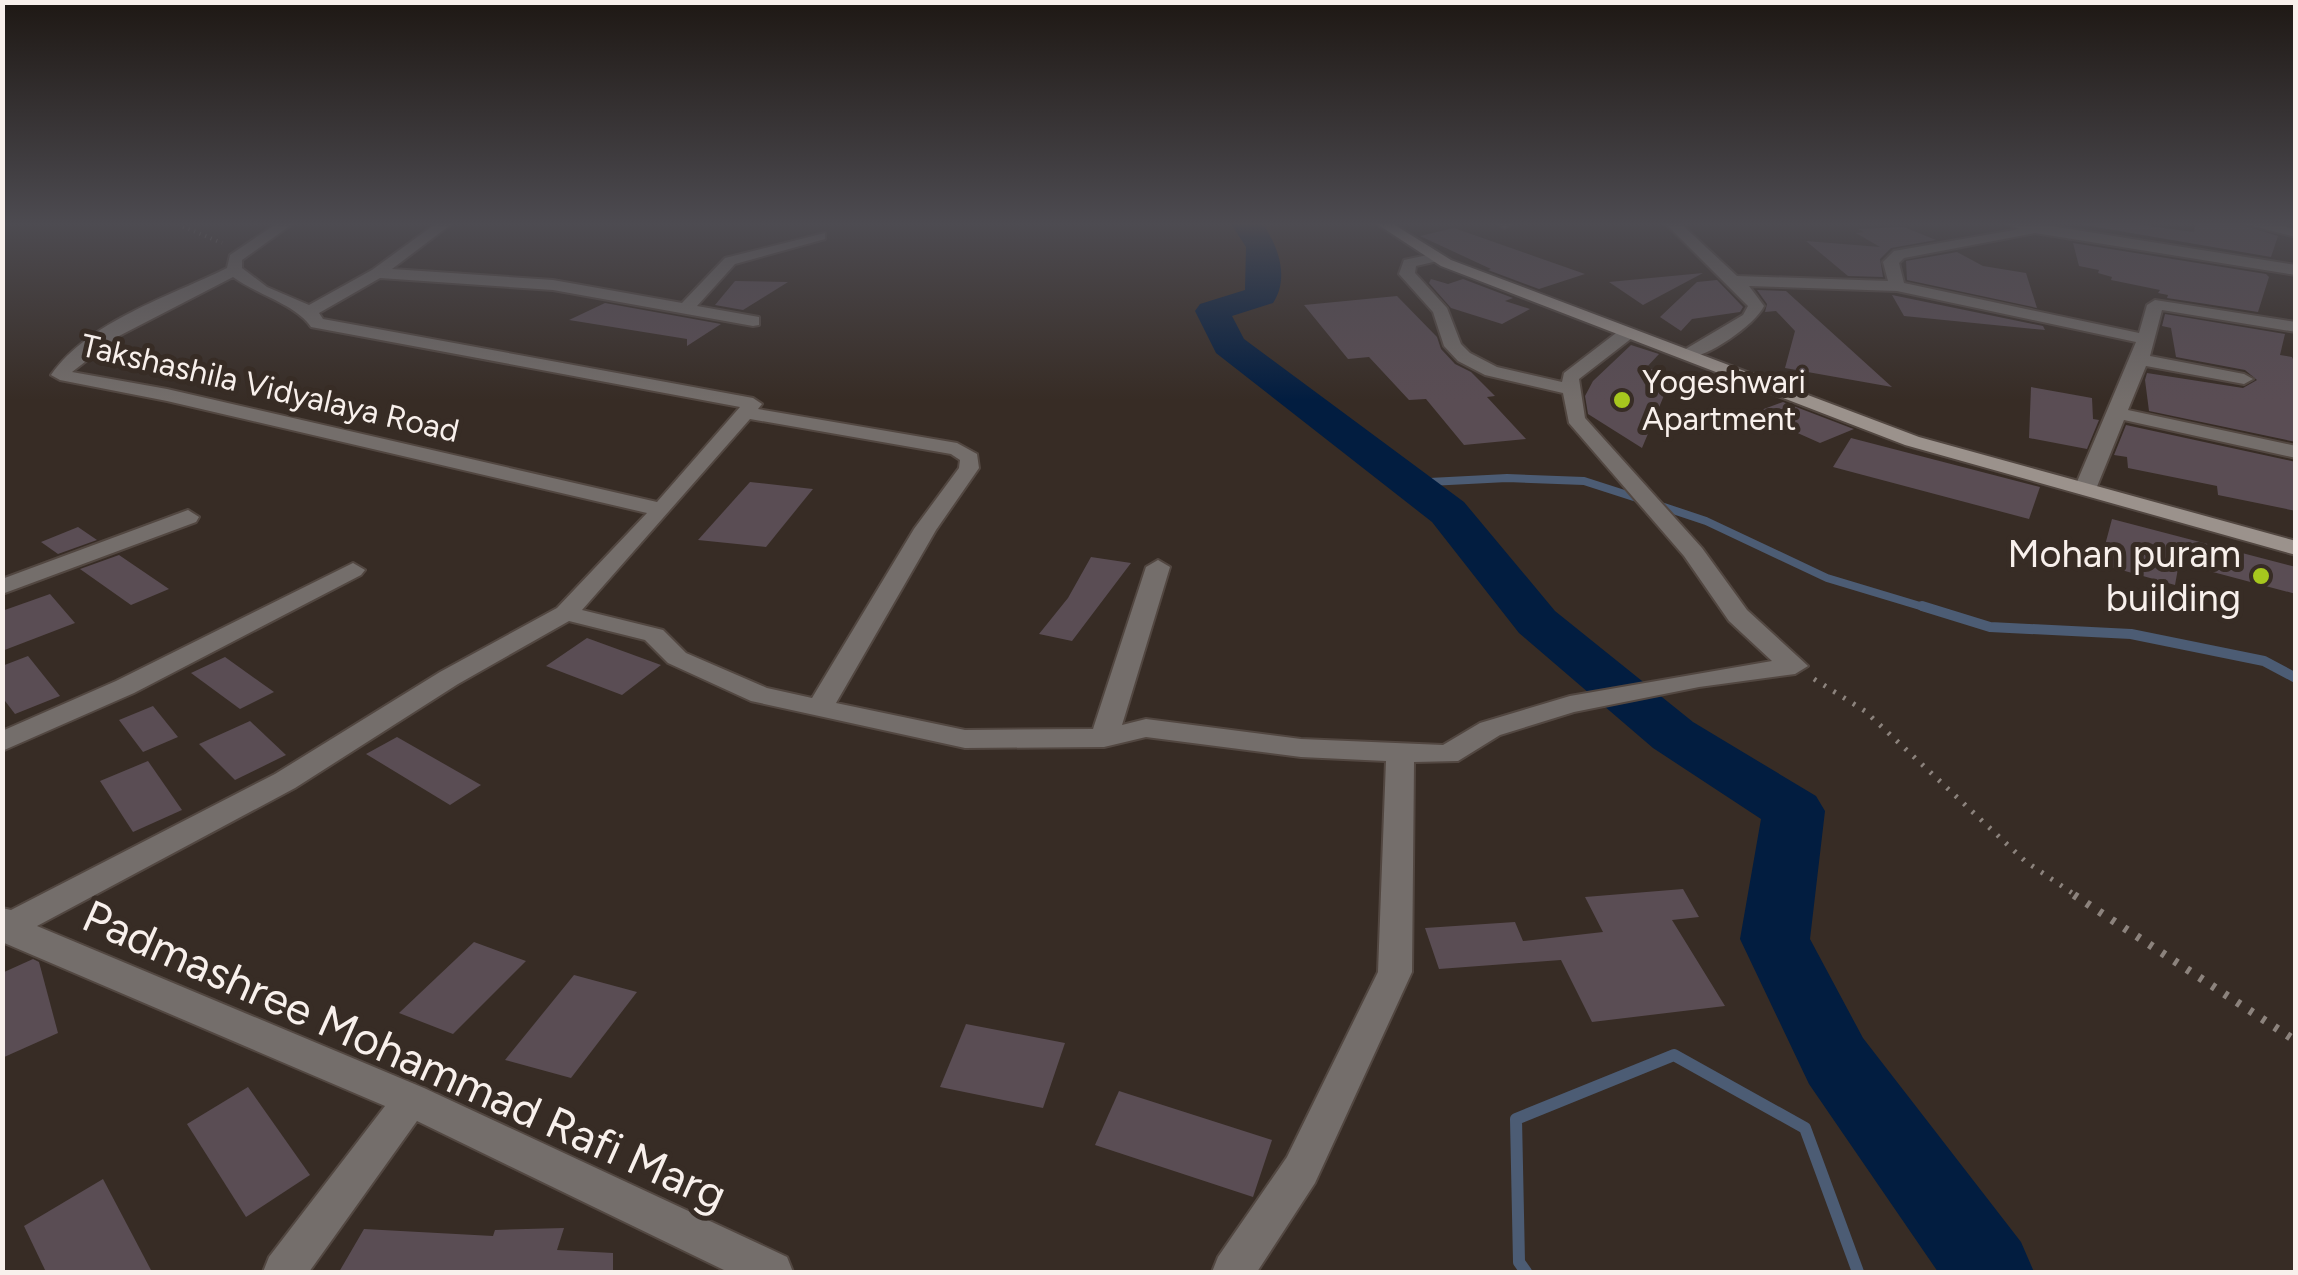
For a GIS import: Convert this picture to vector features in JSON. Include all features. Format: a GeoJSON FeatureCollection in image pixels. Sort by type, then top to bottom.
{"type":"FeatureCollection","features":[{"type":"Feature","properties":{"kind":"street","name":"Takshashila Vidyalaya Road"},"geometry":{"type":"LineString","coordinates":[[202,282],[84,348],[60,374],[167,395],[662,510]]}},
{"type":"Feature","properties":{"kind":"street"},"geometry":{"type":"LineString","coordinates":[[4,926],[285,781],[449,678],[566,613],[753,404],[317,323],[310,311],[261,290],[255,282]]}},
{"type":"Feature","properties":{"kind":"street"},"geometry":{"type":"LineString","coordinates":[[310,311],[362,282]]}},
{"type":"Feature","properties":{"kind":"street"},"geometry":{"type":"LineString","coordinates":[[502,282],[553,285],[753,321]]}},
{"type":"Feature","properties":{"kind":"street"},"geometry":{"type":"LineString","coordinates":[[685,310],[711,282]]}},
{"type":"Feature","properties":{"kind":"street"},"geometry":{"type":"LineString","coordinates":[[1415,282],[1441,311],[1454,346],[1491,371],[1572,390]]}},
{"type":"Feature","properties":{"kind":"street"},"geometry":{"type":"LineString","coordinates":[[1496,282],[1912,440],[2296,548]]}},
{"type":"Feature","properties":{"kind":"street"},"geometry":{"type":"LineString","coordinates":[[1735,282],[1897,286],[2145,339]]}},
{"type":"Feature","properties":{"kind":"street"},"geometry":{"type":"LineString","coordinates":[[1690,354],[1750,318],[1756,306],[1735,282]]}},
{"type":"Feature","properties":{"kind":"street"},"geometry":{"type":"LineString","coordinates":[[1896,282],[1897,286]]}},
{"type":"Feature","properties":{"kind":"street"},"geometry":{"type":"LineString","coordinates":[[2085,489],[2140,360],[2153,306],[2162,304],[2296,327]]}},
{"type":"Feature","properties":{"kind":"street"},"geometry":{"type":"LineString","coordinates":[[1626,334],[1570,378],[1576,419],[1664,520],[1766,648],[1794,666]]}},
{"type":"Feature","properties":{"kind":"street"},"geometry":{"type":"LineString","coordinates":[[2140,360],[2244,379]]}},
{"type":"Feature","properties":{"kind":"street"},"geometry":{"type":"LineString","coordinates":[[746,413],[957,449],[970,458],[969,468],[925,530],[819,709]]}},
{"type":"Feature","properties":{"kind":"street"},"geometry":{"type":"LineString","coordinates":[[2116,413],[2296,452]]}},
{"type":"Feature","properties":{"kind":"street"},"geometry":{"type":"LineString","coordinates":[[2,587],[188,517]]}},
{"type":"Feature","properties":{"kind":"street"},"geometry":{"type":"LineString","coordinates":[[1104,738],[1158,567]]}},
{"type":"Feature","properties":{"kind":"street"},"geometry":{"type":"LineString","coordinates":[[2,742],[143,678],[352,570]]}},
{"type":"Feature","properties":{"kind":"street"},"geometry":{"type":"LineString","coordinates":[[566,613],[654,634],[678,658],[760,696],[965,739],[1104,738],[1146,728],[1301,748],[1448,754],[1490,728],[1570,704],[1698,679],[1794,666]]}},
{"type":"Feature","properties":{"kind":"street"},"geometry":{"type":"LineString","coordinates":[[1233,1272],[1301,1170],[1395,972],[1400,752]]}},
{"type":"Feature","properties":{"kind":"street","name":"Padmashree Mohammad Rafi Marg"},"geometry":{"type":"LineString","coordinates":[[4,926],[411,1100],[728,1263],[772,1272]]}},
{"type":"Feature","properties":{"kind":"street"},"geometry":{"type":"LineString","coordinates":[[284,1272],[411,1100]]}},
{"type":"Feature","properties":{"kind":"path"},"geometry":{"type":"LineString","coordinates":[[1794,666],[1865,711],[2025,860],[2178,966],[2296,1041]]}},
{"type":"Feature","properties":{"kind":"building"},"geometry":{"type":"Polygon","coordinates":[[[735,282],[788,282],[743,310],[715,305],[735,282]]]}},
{"type":"Feature","properties":{"kind":"building"},"geometry":{"type":"Polygon","coordinates":[[[1470,282],[1513,298],[1505,301],[1530,309],[1502,324],[1451,308],[1429,283],[1470,282]]]}},
{"type":"Feature","properties":{"kind":"building"},"geometry":{"type":"Polygon","coordinates":[[[1519,282],[1562,282],[1539,289],[1519,282]]]}},
{"type":"Feature","properties":{"kind":"building"},"geometry":{"type":"Polygon","coordinates":[[[1609,282],[1614,282],[1687,282],[1643,305],[1609,282]]]}},
{"type":"Feature","properties":{"kind":"building"},"geometry":{"type":"Polygon","coordinates":[[[1697,282],[1718,282],[1743,307],[1740,312],[1692,319],[1681,331],[1660,317],[1697,282]]]}},
{"type":"Feature","properties":{"kind":"building"},"geometry":{"type":"Polygon","coordinates":[[[1914,282],[2029,282],[2037,308],[1914,282]]]}},
{"type":"Feature","properties":{"kind":"building"},"geometry":{"type":"Polygon","coordinates":[[[2118,282],[2268,282],[2258,312],[2167,298],[2168,295],[2158,293],[2160,290],[2118,282]]]}},
{"type":"Feature","properties":{"kind":"building"},"geometry":{"type":"Polygon","coordinates":[[[1757,290],[1786,291],[1892,387],[1785,368],[1795,331],[1776,311],[1765,312],[1767,304],[1757,290]]]}},
{"type":"Feature","properties":{"kind":"building"},"geometry":{"type":"Polygon","coordinates":[[[1892,295],[2043,326],[2045,330],[1904,316],[1892,295]]]}},
{"type":"Feature","properties":{"kind":"building"},"geometry":{"type":"Polygon","coordinates":[[[1397,296],[1437,337],[1441,349],[1455,364],[1471,372],[1495,396],[1487,397],[1526,439],[1464,445],[1426,399],[1409,400],[1369,357],[1348,359],[1304,305],[1397,296]]]}},
{"type":"Feature","properties":{"kind":"building"},"geometry":{"type":"Polygon","coordinates":[[[605,303],[721,324],[687,346],[687,339],[569,320],[605,303]]]}},
{"type":"Feature","properties":{"kind":"building"},"geometry":{"type":"Polygon","coordinates":[[[2165,314],[2285,334],[2280,355],[2292,357],[2296,366],[2296,442],[2149,411],[2147,373],[2243,388],[2257,380],[2245,370],[2176,357],[2171,328],[2162,326],[2165,314]]]}},
{"type":"Feature","properties":{"kind":"building"},"geometry":{"type":"Polygon","coordinates":[[[1631,345],[1659,354],[1646,368],[1673,374],[1642,448],[1588,414],[1585,396],[1593,381],[1631,345]]]}},
{"type":"Feature","properties":{"kind":"building"},"geometry":{"type":"Polygon","coordinates":[[[2031,387],[2092,398],[2093,419],[2099,420],[2087,449],[2029,438],[2031,387]]]}},
{"type":"Feature","properties":{"kind":"building"},"geometry":{"type":"Polygon","coordinates":[[[1783,402],[1854,429],[1820,443],[1753,413],[1783,402]]]}},
{"type":"Feature","properties":{"kind":"building"},"geometry":{"type":"Polygon","coordinates":[[[2126,425],[2296,462],[2296,511],[2218,495],[2217,486],[2128,468],[2127,457],[2114,455],[2126,425]]]}},
{"type":"Feature","properties":{"kind":"building"},"geometry":{"type":"Polygon","coordinates":[[[1851,438],[2040,487],[2029,519],[1833,467],[1851,438]]]}},
{"type":"Feature","properties":{"kind":"building"},"geometry":{"type":"Polygon","coordinates":[[[750,482],[813,489],[766,547],[698,540],[750,482]]]}},
{"type":"Feature","properties":{"kind":"building","name":"Mohan puram building"},"geometry":{"type":"Polygon","coordinates":[[[2112,519],[2296,567],[2296,594],[2179,563],[2175,585],[2100,564],[2112,519]]]}},
{"type":"Feature","properties":{"kind":"building"},"geometry":{"type":"Polygon","coordinates":[[[78,527],[97,540],[58,554],[41,542],[78,527]]]}},
{"type":"Feature","properties":{"kind":"building"},"geometry":{"type":"Polygon","coordinates":[[[119,555],[169,589],[131,605],[80,569],[119,555]]]}},
{"type":"Feature","properties":{"kind":"building"},"geometry":{"type":"Polygon","coordinates":[[[1091,557],[1131,563],[1072,641],[1039,634],[1068,598],[1091,557]]]}},
{"type":"Feature","properties":{"kind":"building"},"geometry":{"type":"Polygon","coordinates":[[[50,594],[75,623],[2,651],[2,611],[50,594]]]}},
{"type":"Feature","properties":{"kind":"building"},"geometry":{"type":"Polygon","coordinates":[[[587,638],[661,665],[622,695],[546,666],[587,638]]]}},
{"type":"Feature","properties":{"kind":"building"},"geometry":{"type":"Polygon","coordinates":[[[28,656],[60,696],[15,714],[2,697],[2,666],[28,656]]]}},
{"type":"Feature","properties":{"kind":"building"},"geometry":{"type":"Polygon","coordinates":[[[225,657],[274,692],[240,709],[191,673],[225,657]]]}},
{"type":"Feature","properties":{"kind":"building"},"geometry":{"type":"Polygon","coordinates":[[[153,706],[178,737],[143,752],[119,720],[153,706]]]}},
{"type":"Feature","properties":{"kind":"building"},"geometry":{"type":"Polygon","coordinates":[[[250,721],[286,755],[235,780],[199,744],[250,721]]]}},
{"type":"Feature","properties":{"kind":"building"},"geometry":{"type":"Polygon","coordinates":[[[397,737],[481,785],[450,805],[366,754],[397,737]]]}},
{"type":"Feature","properties":{"kind":"building"},"geometry":{"type":"Polygon","coordinates":[[[148,761],[182,810],[133,832],[100,781],[148,761]]]}},
{"type":"Feature","properties":{"kind":"building"},"geometry":{"type":"Polygon","coordinates":[[[1683,889],[1699,917],[1672,920],[1725,1006],[1592,1022],[1561,960],[1439,969],[1425,928],[1515,922],[1523,941],[1603,932],[1585,897],[1683,889]]]}},
{"type":"Feature","properties":{"kind":"building"},"geometry":{"type":"Polygon","coordinates":[[[474,942],[526,961],[453,1034],[399,1013],[474,942]]]}},
{"type":"Feature","properties":{"kind":"building"},"geometry":{"type":"Polygon","coordinates":[[[33,959],[39,962],[58,1033],[2,1058],[2,973],[33,959]]]}},
{"type":"Feature","properties":{"kind":"building"},"geometry":{"type":"Polygon","coordinates":[[[574,975],[637,992],[571,1078],[505,1060],[574,975]]]}},
{"type":"Feature","properties":{"kind":"building"},"geometry":{"type":"Polygon","coordinates":[[[966,1024],[1065,1043],[1043,1108],[940,1087],[966,1024]]]}},
{"type":"Feature","properties":{"kind":"building"},"geometry":{"type":"Polygon","coordinates":[[[248,1087],[310,1175],[246,1217],[187,1124],[248,1087]]]}},
{"type":"Feature","properties":{"kind":"building"},"geometry":{"type":"Polygon","coordinates":[[[1119,1091],[1272,1140],[1253,1197],[1095,1145],[1119,1091]]]}},
{"type":"Feature","properties":{"kind":"building"},"geometry":{"type":"Polygon","coordinates":[[[103,1179],[152,1272],[46,1272],[24,1226],[103,1179]]]}},
{"type":"Feature","properties":{"kind":"building"},"geometry":{"type":"Polygon","coordinates":[[[564,1228],[557,1250],[613,1253],[613,1272],[339,1272],[364,1229],[493,1236],[495,1230],[564,1228]]]}},
{"type":"Feature","properties":{"kind":"waterway"},"geometry":{"type":"LineString","coordinates":[[1263,282],[1261,296],[1212,311],[1229,345],[1448,512],[1537,622],[1673,735],[1794,811],[1775,939],[1836,1061],[1990,1272]]}},
{"type":"Feature","properties":{"kind":"waterway"},"geometry":{"type":"LineString","coordinates":[[1410,483],[1507,478],[1584,481],[1643,500]]}},
{"type":"Feature","properties":{"kind":"waterway"},"geometry":{"type":"LineString","coordinates":[[1658,505],[1706,521],[1827,578],[1930,609]]}},
{"type":"Feature","properties":{"kind":"waterway"},"geometry":{"type":"LineString","coordinates":[[1922,606],[1990,627],[2131,634],[2264,661],[2296,678]]}},
{"type":"Feature","properties":{"kind":"waterway"},"geometry":{"type":"LineString","coordinates":[[1526,1272],[1519,1262],[1516,1119],[1674,1055],[1805,1128],[1858,1272]]}},
{"type":"Feature","properties":{"kind":"place","name":"Yogeshwari Apartment"},"geometry":{"type":"Point","coordinates":[1622,400]}},
{"type":"Feature","properties":{"kind":"place","name":"Mohan puram building"},"geometry":{"type":"Point","coordinates":[2261,576]}}]}
